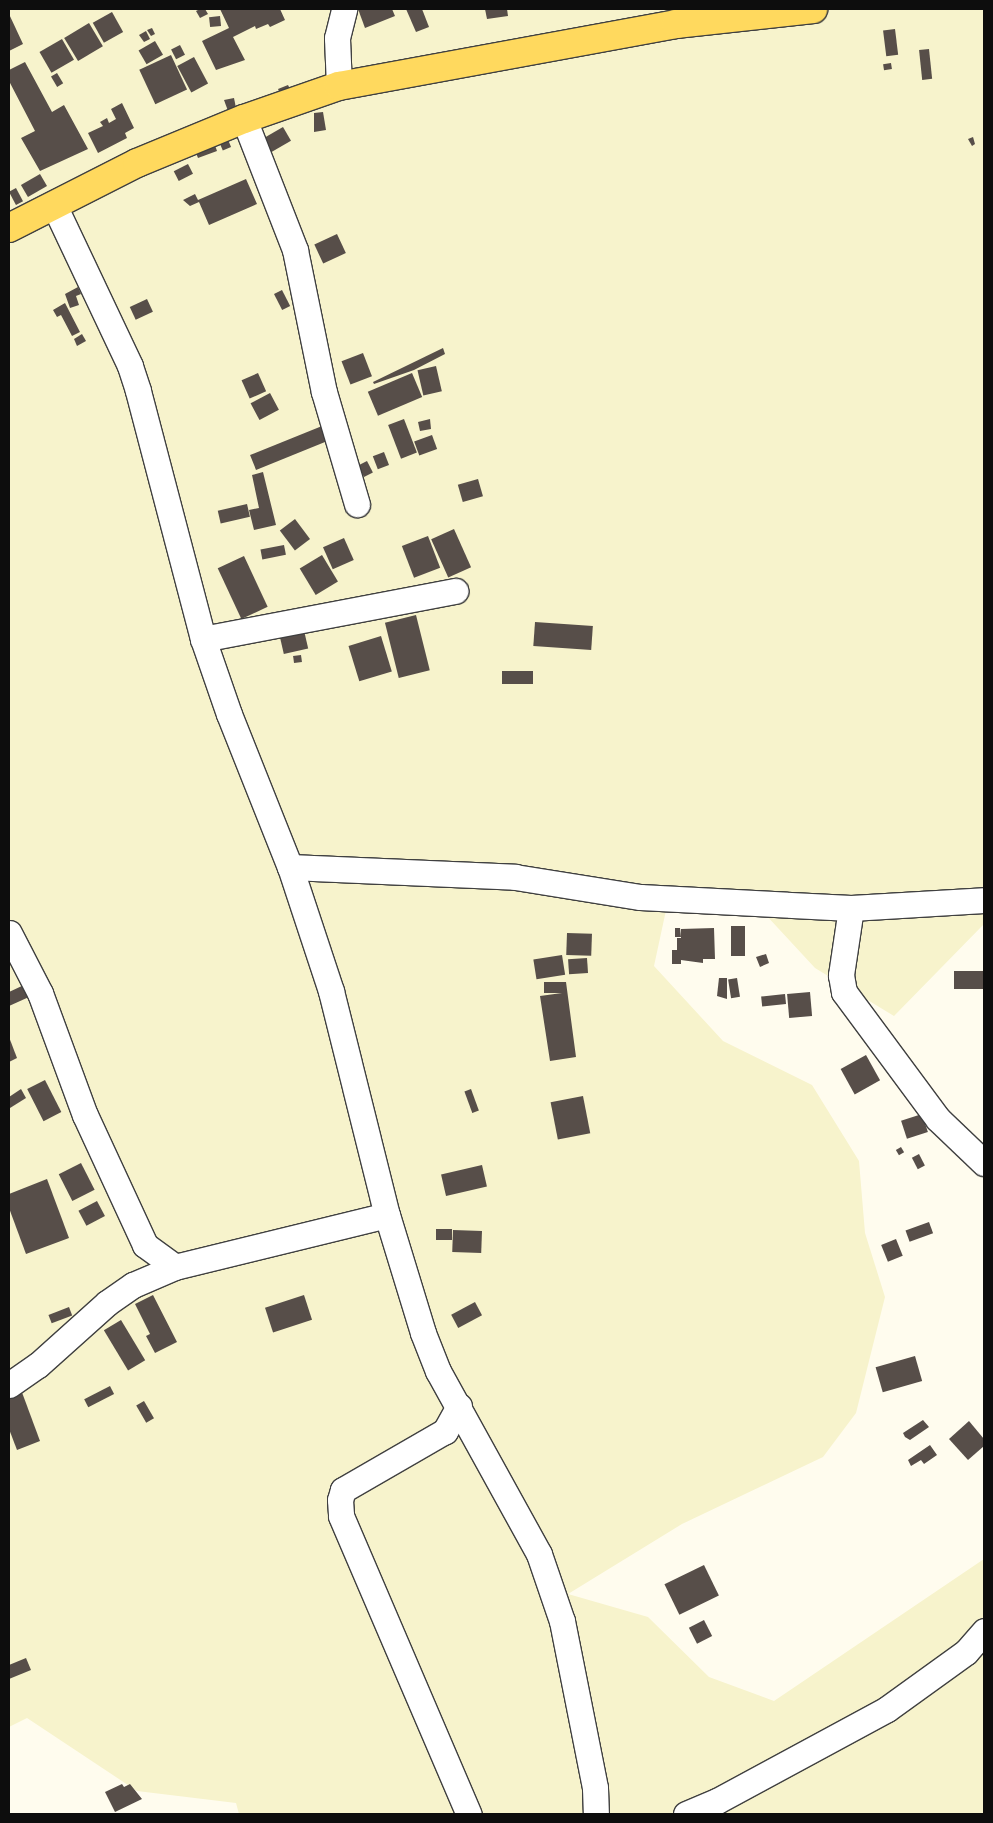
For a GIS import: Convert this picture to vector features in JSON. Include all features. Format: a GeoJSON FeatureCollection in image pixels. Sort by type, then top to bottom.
{"type":"FeatureCollection","features":[{"type":"Feature","properties":{"kind":"main road"},"geometry":{"type":"LineString","coordinates":[[9,228],[136,163],[244,118],[340,86],[676,24],[813,9]]}},
{"type":"Feature","properties":{"kind":"street"},"geometry":{"type":"LineString","coordinates":[[340,86],[337,38],[344,9]]}},
{"type":"Feature","properties":{"kind":"street"},"geometry":{"type":"LineString","coordinates":[[244,118],[295,250],[324,392],[357,504]]}},
{"type":"Feature","properties":{"kind":"street"},"geometry":{"type":"LineString","coordinates":[[54,205],[130,366],[154,458],[168,497],[204,639],[229,714],[290,867],[331,991],[387,1215],[423,1333],[438,1371],[539,1554],[556,1604],[594,1779],[596,1814]]}},
{"type":"Feature","properties":{"kind":"street"},"geometry":{"type":"LineString","coordinates":[[204,639],[455,591]]}},
{"type":"Feature","properties":{"kind":"street"},"geometry":{"type":"LineString","coordinates":[[290,867],[515,878],[640,897],[850,908],[984,900]]}},
{"type":"Feature","properties":{"kind":"street"},"geometry":{"type":"LineString","coordinates":[[850,908],[841,975],[844,992],[938,1119],[983,1161]]}},
{"type":"Feature","properties":{"kind":"street"},"geometry":{"type":"LineString","coordinates":[[9,933],[40,993],[85,1115],[145,1245],[175,1267]]}},
{"type":"Feature","properties":{"kind":"street"},"geometry":{"type":"LineString","coordinates":[[9,1385],[38,1365],[107,1303],[133,1285],[175,1267],[387,1215]]}},
{"type":"Feature","properties":{"kind":"street"},"geometry":{"type":"LineString","coordinates":[[459,1406],[445,1431],[343,1490],[340,1500],[341,1516],[469,1814]]}},
{"type":"Feature","properties":{"kind":"street"},"geometry":{"type":"LineString","coordinates":[[686,1814],[717,1801],[887,1709],[966,1652],[984,1631]]}},
{"type":"Feature","properties":{"kind":"shaded area"},"geometry":{"type":"Polygon","coordinates":[[[9,9],[984,9],[984,924],[894,1016],[815,968],[753,901],[671,887],[654,966],[723,1041],[812,1085],[859,1161],[865,1233],[885,1297],[856,1413],[823,1457],[682,1524],[568,1594],[648,1617],[709,1677],[774,1701],[984,1559],[984,1814],[239,1814],[236,1803],[137,1791],[27,1718],[9,1727],[9,9]]]}},
{"type":"Feature","properties":{"kind":"building"},"geometry":{"type":"Polygon","coordinates":[[[205,9],[208,14],[200,18],[196,11],[205,9]]]}},
{"type":"Feature","properties":{"kind":"building"},"geometry":{"type":"Polygon","coordinates":[[[220,9],[280,9],[285,20],[270,27],[268,24],[256,29],[255,26],[233,37],[245,60],[216,70],[202,41],[229,28],[220,9]]]}},
{"type":"Feature","properties":{"kind":"building"},"geometry":{"type":"Polygon","coordinates":[[[358,9],[392,9],[395,16],[365,28],[358,9]]]}},
{"type":"Feature","properties":{"kind":"building"},"geometry":{"type":"Polygon","coordinates":[[[406,9],[422,9],[429,27],[416,32],[406,9]]]}},
{"type":"Feature","properties":{"kind":"building"},"geometry":{"type":"Polygon","coordinates":[[[485,9],[507,9],[508,16],[487,19],[485,9]]]}},
{"type":"Feature","properties":{"kind":"building"},"geometry":{"type":"Polygon","coordinates":[[[112,12],[123,32],[104,43],[93,23],[112,12]]]}},
{"type":"Feature","properties":{"kind":"building"},"geometry":{"type":"Polygon","coordinates":[[[9,14],[23,44],[9,51],[9,14]]]}},
{"type":"Feature","properties":{"kind":"building"},"geometry":{"type":"Polygon","coordinates":[[[220,16],[221,26],[210,27],[209,17],[220,16]]]}},
{"type":"Feature","properties":{"kind":"building"},"geometry":{"type":"Polygon","coordinates":[[[89,23],[103,46],[78,61],[64,38],[89,23]]]}},
{"type":"Feature","properties":{"kind":"building"},"geometry":{"type":"Polygon","coordinates":[[[152,28],[155,34],[151,36],[147,30],[152,28]]]}},
{"type":"Feature","properties":{"kind":"building"},"geometry":{"type":"Polygon","coordinates":[[[895,29],[898,55],[886,56],[883,30],[895,29]]]}},
{"type":"Feature","properties":{"kind":"building"},"geometry":{"type":"Polygon","coordinates":[[[146,31],[150,39],[144,42],[139,35],[146,31]]]}},
{"type":"Feature","properties":{"kind":"building"},"geometry":{"type":"Polygon","coordinates":[[[62,39],[74,60],[51,73],[39,52],[62,39]]]}},
{"type":"Feature","properties":{"kind":"building"},"geometry":{"type":"Polygon","coordinates":[[[155,41],[163,55],[147,64],[139,50],[155,41]]]}},
{"type":"Feature","properties":{"kind":"building"},"geometry":{"type":"Polygon","coordinates":[[[180,45],[185,55],[176,59],[171,50],[180,45]]]}},
{"type":"Feature","properties":{"kind":"building"},"geometry":{"type":"Polygon","coordinates":[[[929,49],[932,79],[922,80],[919,50],[929,49]]]}},
{"type":"Feature","properties":{"kind":"building"},"geometry":{"type":"Polygon","coordinates":[[[171,55],[187,89],[155,104],[139,70],[171,55]]]}},
{"type":"Feature","properties":{"kind":"building"},"geometry":{"type":"Polygon","coordinates":[[[194,57],[208,83],[191,92],[177,66],[194,57]]]}},
{"type":"Feature","properties":{"kind":"building"},"geometry":{"type":"Polygon","coordinates":[[[25,62],[52,112],[64,105],[88,149],[40,171],[21,138],[35,131],[9,81],[9,70],[25,62]]]}},
{"type":"Feature","properties":{"kind":"building"},"geometry":{"type":"Polygon","coordinates":[[[891,63],[892,69],[884,70],[883,64],[891,63]]]}},
{"type":"Feature","properties":{"kind":"building"},"geometry":{"type":"Polygon","coordinates":[[[57,73],[63,83],[57,87],[51,77],[57,73]]]}},
{"type":"Feature","properties":{"kind":"building"},"geometry":{"type":"Polygon","coordinates":[[[288,85],[291,91],[281,96],[278,89],[288,85]]]}},
{"type":"Feature","properties":{"kind":"building"},"geometry":{"type":"Polygon","coordinates":[[[234,98],[236,108],[228,111],[224,100],[234,98]]]}},
{"type":"Feature","properties":{"kind":"building"},"geometry":{"type":"Polygon","coordinates":[[[122,103],[134,128],[125,133],[127,138],[98,153],[88,133],[103,126],[100,122],[107,118],[109,123],[116,119],[111,109],[122,103]]]}},
{"type":"Feature","properties":{"kind":"building"},"geometry":{"type":"Polygon","coordinates":[[[323,112],[326,130],[314,132],[314,113],[323,112]]]}},
{"type":"Feature","properties":{"kind":"building"},"geometry":{"type":"Polygon","coordinates":[[[283,127],[291,141],[265,156],[257,142],[283,127]]]}},
{"type":"Feature","properties":{"kind":"building"},"geometry":{"type":"Polygon","coordinates":[[[226,135],[231,147],[223,150],[218,139],[226,135]]]}},
{"type":"Feature","properties":{"kind":"building"},"geometry":{"type":"Polygon","coordinates":[[[212,137],[217,151],[198,158],[194,148],[212,137]]]}},
{"type":"Feature","properties":{"kind":"building"},"geometry":{"type":"Polygon","coordinates":[[[973,137],[975,144],[972,146],[968,139],[973,137]]]}},
{"type":"Feature","properties":{"kind":"building"},"geometry":{"type":"Polygon","coordinates":[[[188,164],[193,174],[179,181],[174,171],[188,164]]]}},
{"type":"Feature","properties":{"kind":"building"},"geometry":{"type":"Polygon","coordinates":[[[40,174],[47,186],[28,197],[21,185],[40,174]]]}},
{"type":"Feature","properties":{"kind":"building"},"geometry":{"type":"Polygon","coordinates":[[[246,179],[257,204],[209,225],[199,202],[190,206],[183,200],[195,194],[198,200],[246,179]]]}},
{"type":"Feature","properties":{"kind":"building"},"geometry":{"type":"Polygon","coordinates":[[[16,188],[23,201],[16,205],[9,192],[16,188]]]}},
{"type":"Feature","properties":{"kind":"building"},"geometry":{"type":"Polygon","coordinates":[[[337,234],[346,253],[323,264],[314,245],[337,234]]]}},
{"type":"Feature","properties":{"kind":"building"},"geometry":{"type":"Polygon","coordinates":[[[78,287],[81,294],[76,296],[79,305],[70,308],[65,294],[78,287]]]}},
{"type":"Feature","properties":{"kind":"building"},"geometry":{"type":"Polygon","coordinates":[[[282,290],[290,306],[282,310],[274,294],[282,290]]]}},
{"type":"Feature","properties":{"kind":"building"},"geometry":{"type":"Polygon","coordinates":[[[147,299],[153,312],[136,320],[130,307],[147,299]]]}},
{"type":"Feature","properties":{"kind":"building"},"geometry":{"type":"Polygon","coordinates":[[[65,303],[80,332],[72,336],[61,315],[57,317],[53,310],[65,303]]]}},
{"type":"Feature","properties":{"kind":"building"},"geometry":{"type":"Polygon","coordinates":[[[82,334],[86,341],[77,346],[74,339],[82,334]]]}},
{"type":"Feature","properties":{"kind":"building"},"geometry":{"type":"Polygon","coordinates":[[[443,348],[445,354],[414,370],[374,384],[373,382],[443,348]]]}},
{"type":"Feature","properties":{"kind":"building"},"geometry":{"type":"Polygon","coordinates":[[[363,353],[372,376],[350,385],[342,361],[363,353]]]}},
{"type":"Feature","properties":{"kind":"building"},"geometry":{"type":"Polygon","coordinates":[[[436,366],[442,391],[423,396],[417,370],[436,366]]]}},
{"type":"Feature","properties":{"kind":"building"},"geometry":{"type":"Polygon","coordinates":[[[258,373],[266,391],[250,399],[242,380],[258,373]]]}},
{"type":"Feature","properties":{"kind":"building"},"geometry":{"type":"Polygon","coordinates":[[[412,373],[422,397],[378,416],[368,392],[412,373]]]}},
{"type":"Feature","properties":{"kind":"building"},"geometry":{"type":"Polygon","coordinates":[[[270,393],[279,410],[259,420],[251,403],[270,393]]]}},
{"type":"Feature","properties":{"kind":"building"},"geometry":{"type":"Polygon","coordinates":[[[404,419],[417,453],[401,459],[388,425],[404,419]]]}},
{"type":"Feature","properties":{"kind":"building"},"geometry":{"type":"Polygon","coordinates":[[[430,419],[431,429],[420,431],[418,422],[430,419]]]}},
{"type":"Feature","properties":{"kind":"building"},"geometry":{"type":"Polygon","coordinates":[[[327,424],[333,439],[256,470],[250,455],[327,424]]]}},
{"type":"Feature","properties":{"kind":"building"},"geometry":{"type":"Polygon","coordinates":[[[432,435],[437,449],[419,456],[414,441],[432,435]]]}},
{"type":"Feature","properties":{"kind":"building"},"geometry":{"type":"Polygon","coordinates":[[[384,452],[389,465],[378,469],[373,456],[384,452]]]}},
{"type":"Feature","properties":{"kind":"building"},"geometry":{"type":"Polygon","coordinates":[[[367,461],[373,473],[364,477],[358,466],[367,461]]]}},
{"type":"Feature","properties":{"kind":"building"},"geometry":{"type":"Polygon","coordinates":[[[263,472],[276,525],[254,530],[249,510],[259,508],[252,475],[263,472]]]}},
{"type":"Feature","properties":{"kind":"building"},"geometry":{"type":"Polygon","coordinates":[[[478,479],[483,496],[463,502],[458,485],[478,479]]]}},
{"type":"Feature","properties":{"kind":"building"},"geometry":{"type":"Polygon","coordinates":[[[247,504],[250,517],[221,523],[218,511],[247,504]]]}},
{"type":"Feature","properties":{"kind":"building"},"geometry":{"type":"Polygon","coordinates":[[[295,519],[310,539],[295,550],[280,530],[295,519]]]}},
{"type":"Feature","properties":{"kind":"building"},"geometry":{"type":"Polygon","coordinates":[[[454,529],[471,567],[448,578],[431,539],[454,529]]]}},
{"type":"Feature","properties":{"kind":"building"},"geometry":{"type":"Polygon","coordinates":[[[428,536],[440,568],[414,578],[402,546],[428,536]]]}},
{"type":"Feature","properties":{"kind":"building"},"geometry":{"type":"Polygon","coordinates":[[[344,538],[354,560],[333,569],[323,547],[344,538]]]}},
{"type":"Feature","properties":{"kind":"building"},"geometry":{"type":"Polygon","coordinates":[[[284,545],[286,555],[262,559],[260,550],[284,545]]]}},
{"type":"Feature","properties":{"kind":"building"},"geometry":{"type":"Polygon","coordinates":[[[322,555],[338,582],[316,595],[300,568],[322,555]]]}},
{"type":"Feature","properties":{"kind":"building"},"geometry":{"type":"Polygon","coordinates":[[[244,556],[268,607],[241,619],[218,568],[244,556]]]}},
{"type":"Feature","properties":{"kind":"building"},"geometry":{"type":"Polygon","coordinates":[[[416,615],[430,670],[399,678],[385,623],[416,615]]]}},
{"type":"Feature","properties":{"kind":"building"},"geometry":{"type":"Polygon","coordinates":[[[535,622],[593,626],[591,650],[533,646],[535,622]]]}},
{"type":"Feature","properties":{"kind":"building"},"geometry":{"type":"Polygon","coordinates":[[[303,626],[308,648],[284,654],[279,632],[303,626]]]}},
{"type":"Feature","properties":{"kind":"building"},"geometry":{"type":"Polygon","coordinates":[[[381,636],[392,671],[359,681],[348,646],[381,636]]]}},
{"type":"Feature","properties":{"kind":"building"},"geometry":{"type":"Polygon","coordinates":[[[301,655],[302,662],[294,663],[293,656],[301,655]]]}},
{"type":"Feature","properties":{"kind":"building"},"geometry":{"type":"Polygon","coordinates":[[[502,671],[533,671],[533,684],[502,684],[502,671]]]}},
{"type":"Feature","properties":{"kind":"building"},"geometry":{"type":"Polygon","coordinates":[[[731,926],[745,926],[745,956],[731,956],[731,926]]]}},
{"type":"Feature","properties":{"kind":"building"},"geometry":{"type":"Polygon","coordinates":[[[675,928],[680,928],[681,937],[675,937],[675,928]]]}},
{"type":"Feature","properties":{"kind":"building"},"geometry":{"type":"Polygon","coordinates":[[[714,928],[715,959],[703,959],[703,963],[681,960],[681,964],[672,964],[672,950],[677,950],[677,938],[681,938],[681,929],[714,928]]]}},
{"type":"Feature","properties":{"kind":"building"},"geometry":{"type":"Polygon","coordinates":[[[567,933],[592,934],[591,956],[566,955],[567,933]]]}},
{"type":"Feature","properties":{"kind":"building"},"geometry":{"type":"Polygon","coordinates":[[[766,954],[769,963],[760,967],[756,957],[766,954]]]}},
{"type":"Feature","properties":{"kind":"building"},"geometry":{"type":"Polygon","coordinates":[[[562,955],[565,975],[536,979],[533,960],[562,955]]]}},
{"type":"Feature","properties":{"kind":"building"},"geometry":{"type":"Polygon","coordinates":[[[587,958],[588,973],[569,974],[568,959],[587,958]]]}},
{"type":"Feature","properties":{"kind":"building"},"geometry":{"type":"Polygon","coordinates":[[[954,971],[984,971],[984,989],[954,989],[954,971]]]}},
{"type":"Feature","properties":{"kind":"building"},"geometry":{"type":"Polygon","coordinates":[[[719,978],[727,978],[727,999],[717,996],[719,978]]]}},
{"type":"Feature","properties":{"kind":"building"},"geometry":{"type":"Polygon","coordinates":[[[737,978],[740,997],[731,998],[728,979],[737,978]]]}},
{"type":"Feature","properties":{"kind":"building"},"geometry":{"type":"Polygon","coordinates":[[[544,982],[566,982],[576,1057],[550,1061],[540,996],[562,993],[544,993],[544,982]]]}},
{"type":"Feature","properties":{"kind":"building"},"geometry":{"type":"Polygon","coordinates":[[[24,985],[29,997],[9,1006],[9,992],[24,985]]]}},
{"type":"Feature","properties":{"kind":"building"},"geometry":{"type":"Polygon","coordinates":[[[810,992],[812,1016],[789,1018],[787,994],[810,992]]]}},
{"type":"Feature","properties":{"kind":"building"},"geometry":{"type":"Polygon","coordinates":[[[785,994],[786,1004],[762,1006],[761,997],[785,994]]]}},
{"type":"Feature","properties":{"kind":"building"},"geometry":{"type":"Polygon","coordinates":[[[9,1037],[17,1058],[9,1062],[9,1037]]]}},
{"type":"Feature","properties":{"kind":"building"},"geometry":{"type":"Polygon","coordinates":[[[866,1055],[880,1080],[855,1094],[841,1069],[866,1055]]]}},
{"type":"Feature","properties":{"kind":"building"},"geometry":{"type":"Polygon","coordinates":[[[45,1080],[61,1112],[44,1121],[27,1089],[45,1080]]]}},
{"type":"Feature","properties":{"kind":"building"},"geometry":{"type":"Polygon","coordinates":[[[21,1089],[26,1098],[10,1108],[9,1097],[21,1089]]]}},
{"type":"Feature","properties":{"kind":"building"},"geometry":{"type":"Polygon","coordinates":[[[471,1089],[479,1111],[472,1113],[464,1091],[471,1089]]]}},
{"type":"Feature","properties":{"kind":"building"},"geometry":{"type":"Polygon","coordinates":[[[583,1096],[590,1133],[558,1140],[551,1102],[583,1096]]]}},
{"type":"Feature","properties":{"kind":"building"},"geometry":{"type":"Polygon","coordinates":[[[922,1114],[928,1132],[907,1139],[901,1121],[922,1114]]]}},
{"type":"Feature","properties":{"kind":"building"},"geometry":{"type":"Polygon","coordinates":[[[901,1147],[904,1152],[899,1155],[896,1150],[901,1147]]]}},
{"type":"Feature","properties":{"kind":"building"},"geometry":{"type":"Polygon","coordinates":[[[919,1154],[925,1166],[918,1169],[912,1158],[919,1154]]]}},
{"type":"Feature","properties":{"kind":"building"},"geometry":{"type":"Polygon","coordinates":[[[81,1163],[95,1190],[72,1201],[59,1174],[81,1163]]]}},
{"type":"Feature","properties":{"kind":"building"},"geometry":{"type":"Polygon","coordinates":[[[482,1165],[487,1186],[446,1196],[441,1174],[482,1165]]]}},
{"type":"Feature","properties":{"kind":"building"},"geometry":{"type":"Polygon","coordinates":[[[47,1179],[69,1238],[26,1254],[9,1208],[9,1194],[47,1179]]]}},
{"type":"Feature","properties":{"kind":"building"},"geometry":{"type":"Polygon","coordinates":[[[97,1201],[105,1216],[86,1226],[78,1211],[97,1201]]]}},
{"type":"Feature","properties":{"kind":"building"},"geometry":{"type":"Polygon","coordinates":[[[929,1222],[933,1233],[910,1242],[906,1231],[929,1222]]]}},
{"type":"Feature","properties":{"kind":"building"},"geometry":{"type":"Polygon","coordinates":[[[436,1229],[452,1229],[452,1240],[436,1240],[436,1229]]]}},
{"type":"Feature","properties":{"kind":"building"},"geometry":{"type":"Polygon","coordinates":[[[453,1230],[482,1231],[481,1253],[452,1252],[453,1230]]]}},
{"type":"Feature","properties":{"kind":"building"},"geometry":{"type":"Polygon","coordinates":[[[896,1239],[903,1256],[888,1262],[881,1245],[896,1239]]]}},
{"type":"Feature","properties":{"kind":"building"},"geometry":{"type":"Polygon","coordinates":[[[153,1295],[177,1342],[155,1353],[146,1336],[150,1334],[135,1304],[153,1295]]]}},
{"type":"Feature","properties":{"kind":"building"},"geometry":{"type":"Polygon","coordinates":[[[304,1295],[312,1320],[273,1332],[265,1308],[304,1295]]]}},
{"type":"Feature","properties":{"kind":"building"},"geometry":{"type":"Polygon","coordinates":[[[475,1302],[482,1315],[458,1328],[451,1315],[475,1302]]]}},
{"type":"Feature","properties":{"kind":"building"},"geometry":{"type":"Polygon","coordinates":[[[69,1307],[72,1315],[52,1323],[48,1315],[69,1307]]]}},
{"type":"Feature","properties":{"kind":"building"},"geometry":{"type":"Polygon","coordinates":[[[121,1320],[145,1360],[128,1371],[104,1330],[121,1320]]]}},
{"type":"Feature","properties":{"kind":"building"},"geometry":{"type":"Polygon","coordinates":[[[915,1356],[922,1381],[883,1392],[876,1367],[915,1356]]]}},
{"type":"Feature","properties":{"kind":"building"},"geometry":{"type":"Polygon","coordinates":[[[110,1386],[114,1394],[88,1407],[84,1399],[110,1386]]]}},
{"type":"Feature","properties":{"kind":"building"},"geometry":{"type":"Polygon","coordinates":[[[20,1387],[40,1441],[17,1450],[9,1429],[9,1391],[20,1387]]]}},
{"type":"Feature","properties":{"kind":"building"},"geometry":{"type":"Polygon","coordinates":[[[144,1401],[154,1418],[146,1423],[136,1406],[144,1401]]]}},
{"type":"Feature","properties":{"kind":"building"},"geometry":{"type":"Polygon","coordinates":[[[923,1420],[929,1427],[910,1440],[905,1437],[903,1433],[923,1420]]]}},
{"type":"Feature","properties":{"kind":"building"},"geometry":{"type":"Polygon","coordinates":[[[969,1421],[984,1439],[984,1446],[968,1460],[949,1439],[969,1421]]]}},
{"type":"Feature","properties":{"kind":"building"},"geometry":{"type":"Polygon","coordinates":[[[930,1445],[937,1455],[924,1464],[921,1460],[911,1466],[908,1460],[930,1445]]]}},
{"type":"Feature","properties":{"kind":"building"},"geometry":{"type":"Polygon","coordinates":[[[704,1565],[719,1596],[679,1615],[664,1584],[704,1565]]]}},
{"type":"Feature","properties":{"kind":"building"},"geometry":{"type":"Polygon","coordinates":[[[704,1620],[712,1636],[697,1644],[689,1628],[704,1620]]]}},
{"type":"Feature","properties":{"kind":"building"},"geometry":{"type":"Polygon","coordinates":[[[26,1658],[31,1670],[9,1679],[9,1665],[26,1658]]]}},
{"type":"Feature","properties":{"kind":"building"},"geometry":{"type":"Polygon","coordinates":[[[122,1784],[124,1787],[130,1784],[142,1799],[115,1812],[105,1792],[122,1784]]]}}]}
